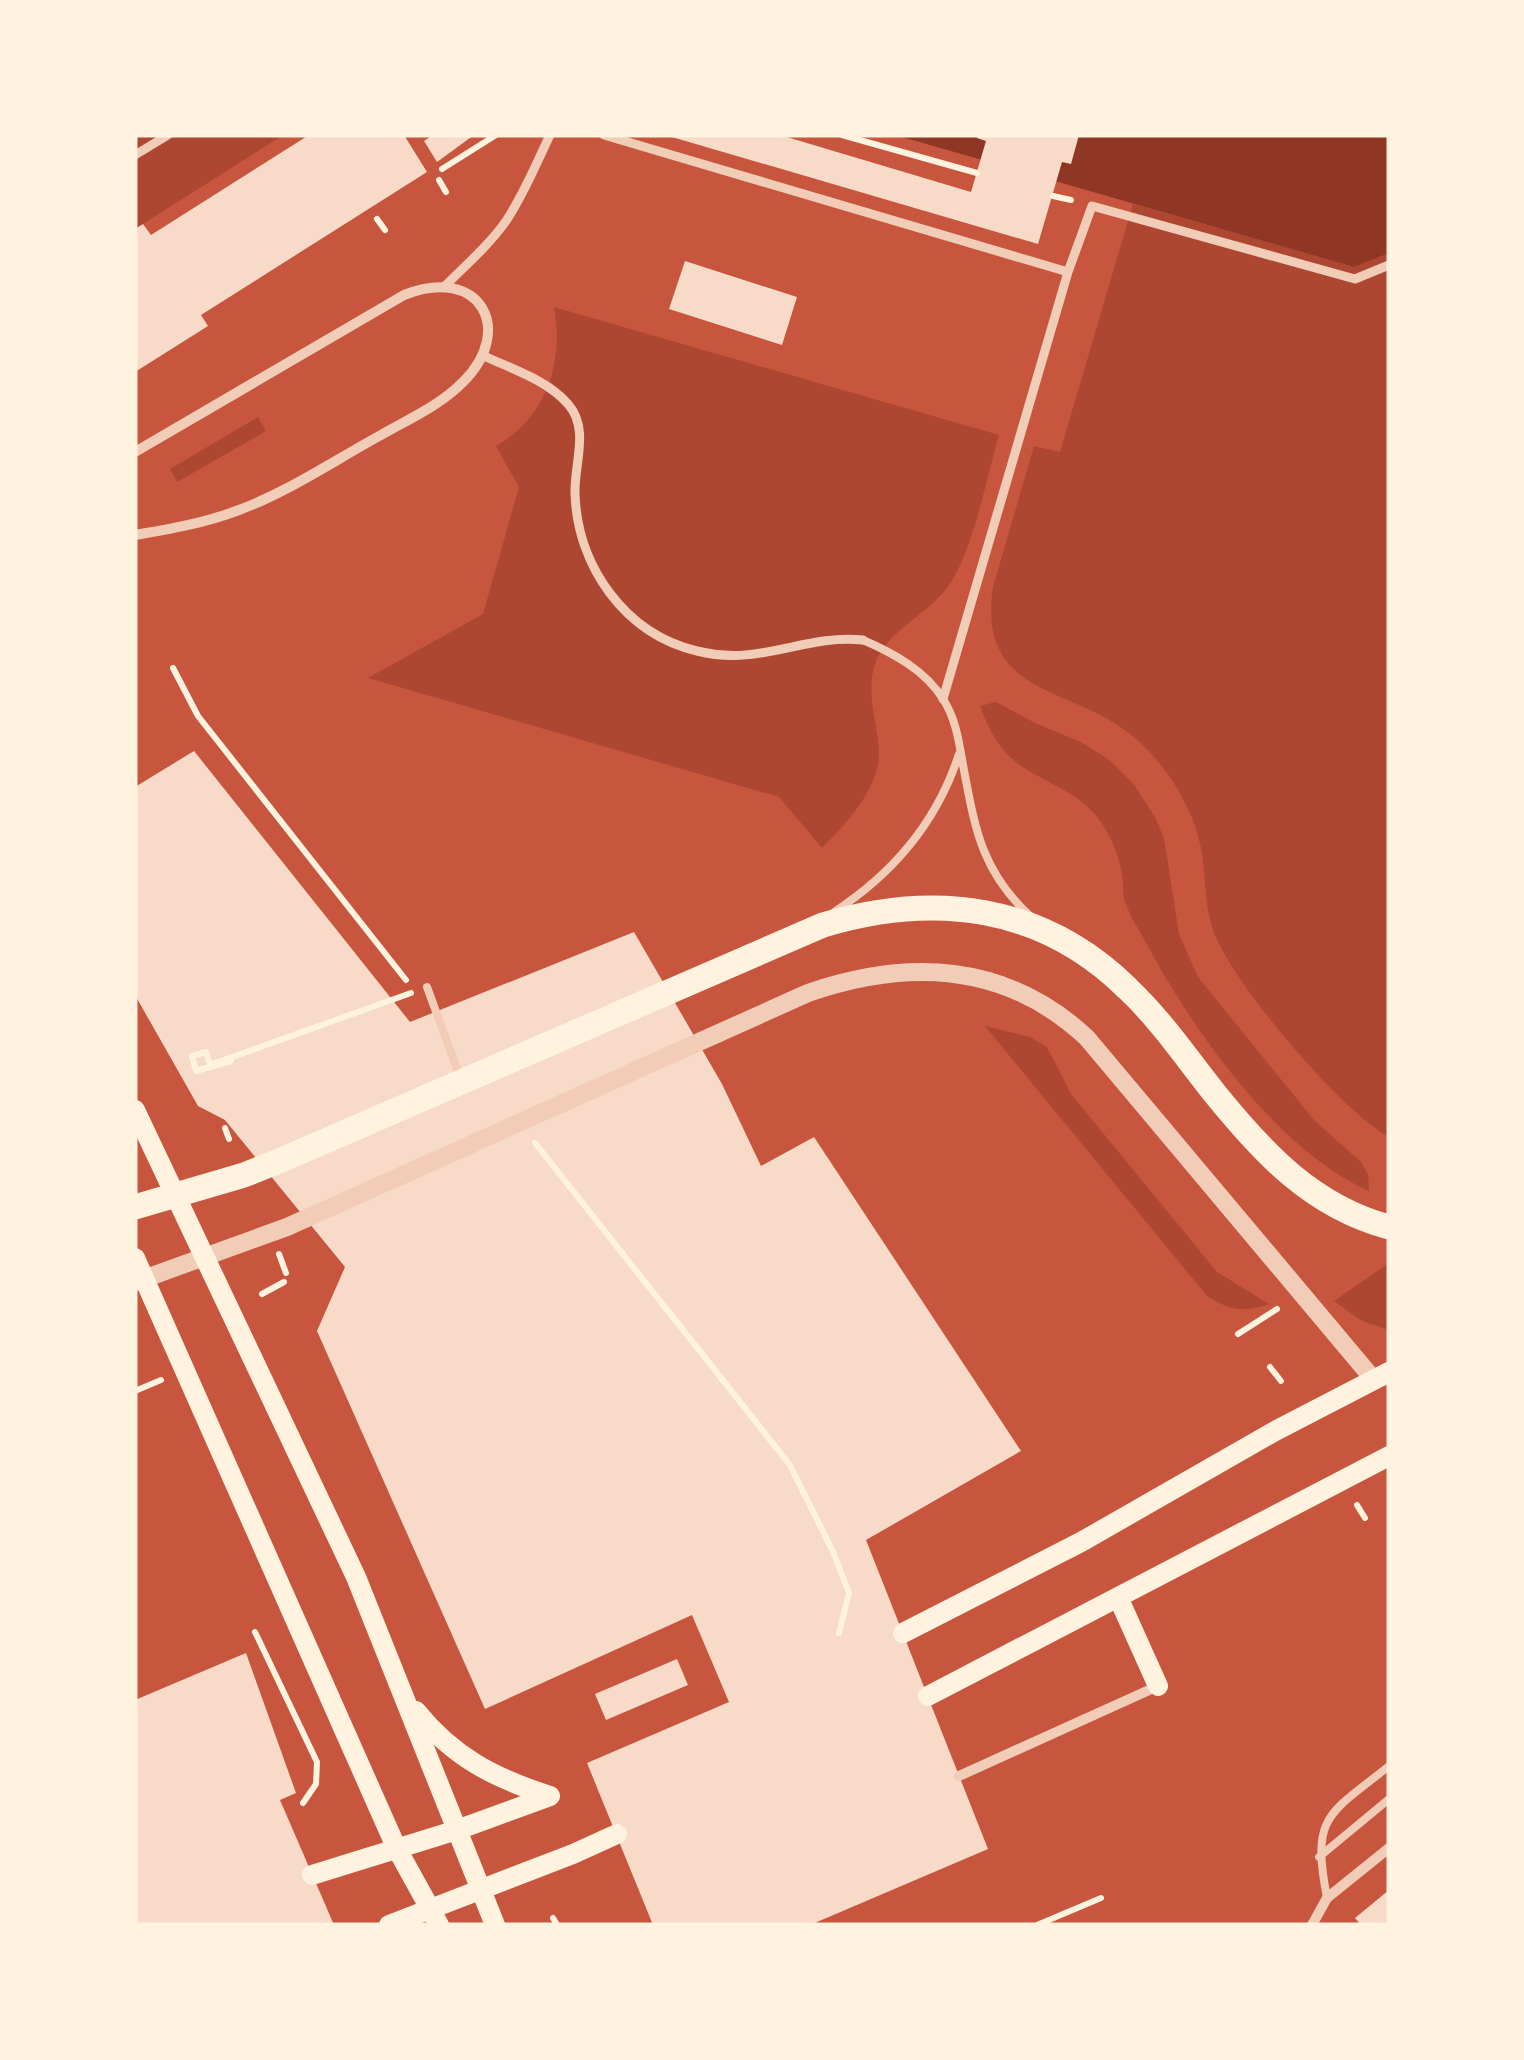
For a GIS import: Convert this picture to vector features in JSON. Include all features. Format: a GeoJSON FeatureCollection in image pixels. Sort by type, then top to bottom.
{"type":"FeatureCollection","features":[{"type":"Feature","properties":{"kind":"main road"},"geometry":{"type":"LineString","coordinates":[[135,1206],[280,1161],[798,935],[877,910],[928,906],[992,913],[1060,940],[1090,958],[1132,992],[1252,1140],[1287,1174],[1334,1205],[1389,1227]]}},
{"type":"Feature","properties":{"kind":"main road"},"geometry":{"type":"LineString","coordinates":[[135,1110],[356,1578],[494,1925]]}},
{"type":"Feature","properties":{"kind":"main road"},"geometry":{"type":"LineString","coordinates":[[138,1272],[396,1847],[436,1917]]}},
{"type":"Feature","properties":{"kind":"main road"},"geometry":{"type":"LineString","coordinates":[[903,1632],[1081,1542],[1278,1430],[1384,1376]]}},
{"type":"Feature","properties":{"kind":"main road"},"geometry":{"type":"LineString","coordinates":[[928,1696],[1389,1456]]}},
{"type":"Feature","properties":{"kind":"main road"},"geometry":{"type":"LineString","coordinates":[[1118,1597],[1158,1686]]}},
{"type":"Feature","properties":{"kind":"main road"},"geometry":{"type":"LineString","coordinates":[[312,1875],[550,1796],[502,1780],[467,1761],[430,1729],[405,1698]]}},
{"type":"Feature","properties":{"kind":"main road"},"geometry":{"type":"LineString","coordinates":[[389,1925],[436,1917],[480,1889],[616,1834]]}},
{"type":"Feature","properties":{"kind":"street"},"geometry":{"type":"LineString","coordinates":[[135,155],[168,135]]}},
{"type":"Feature","properties":{"kind":"street"},"geometry":{"type":"LineString","coordinates":[[446,285],[506,221],[550,135]]}},
{"type":"Feature","properties":{"kind":"street"},"geometry":{"type":"LineString","coordinates":[[604,135],[1068,272]]}},
{"type":"Feature","properties":{"kind":"street"},"geometry":{"type":"LineString","coordinates":[[943,699],[1068,272],[1092,206],[1355,278],[1389,265]]}},
{"type":"Feature","properties":{"kind":"street"},"geometry":{"type":"LineString","coordinates":[[135,452],[404,295],[446,285],[468,292],[483,310],[486,339],[482,356],[466,379],[438,402],[264,500],[222,517],[135,535]]}},
{"type":"Feature","properties":{"kind":"street"},"geometry":{"type":"LineString","coordinates":[[482,356],[540,382],[569,405],[580,432],[575,490],[583,543],[607,590],[624,611],[646,628],[669,642],[720,656],[774,654],[832,638],[863,640]]}},
{"type":"Feature","properties":{"kind":"street"},"geometry":{"type":"LineString","coordinates":[[138,1272],[204,1259],[287,1228],[808,993],[871,976],[942,973],[978,977],[1021,991],[1076,1027],[1384,1376]]}},
{"type":"Feature","properties":{"kind":"street"},"geometry":{"type":"LineString","coordinates":[[959,1776],[1158,1686]]}},
{"type":"Feature","properties":{"kind":"street"},"geometry":{"type":"LineString","coordinates":[[1312,1925],[1327,1898],[1389,1848]]}},
{"type":"Feature","properties":{"kind":"lane"},"geometry":{"type":"LineString","coordinates":[[863,640],[922,674],[943,699],[951,714],[979,840],[995,878],[1010,897],[1060,940]]}},
{"type":"Feature","properties":{"kind":"lane"},"geometry":{"type":"LineString","coordinates":[[798,935],[885,873],[906,850],[938,809],[960,750]]}},
{"type":"Feature","properties":{"kind":"lane"},"geometry":{"type":"LineString","coordinates":[[427,988],[461,1081]]}},
{"type":"Feature","properties":{"kind":"lane"},"geometry":{"type":"LineString","coordinates":[[1327,1898],[1319,1856],[1322,1831],[1330,1817],[1389,1766]]}},
{"type":"Feature","properties":{"kind":"lane"},"geometry":{"type":"LineString","coordinates":[[1319,1856],[1389,1799]]}},
{"type":"Feature","properties":{"kind":"path"},"geometry":{"type":"LineString","coordinates":[[442,169],[496,135]]}},
{"type":"Feature","properties":{"kind":"path"},"geometry":{"type":"LineString","coordinates":[[842,135],[977,174]]}},
{"type":"Feature","properties":{"kind":"path"},"geometry":{"type":"LineString","coordinates":[[439,180],[446,192]]}},
{"type":"Feature","properties":{"kind":"path"},"geometry":{"type":"LineString","coordinates":[[377,219],[386,230]]}},
{"type":"Feature","properties":{"kind":"path"},"geometry":{"type":"LineString","coordinates":[[232,1060],[196,1071],[192,1056],[206,1052],[210,1065],[427,988]]}},
{"type":"Feature","properties":{"kind":"path"},"geometry":{"type":"LineString","coordinates":[[225,1128],[229,1139]]}},
{"type":"Feature","properties":{"kind":"path"},"geometry":{"type":"LineString","coordinates":[[278,1253],[286,1273]]}},
{"type":"Feature","properties":{"kind":"path"},"geometry":{"type":"LineString","coordinates":[[262,1294],[284,1282]]}},
{"type":"Feature","properties":{"kind":"path"},"geometry":{"type":"LineString","coordinates":[[1238,1334],[1277,1310]]}},
{"type":"Feature","properties":{"kind":"path"},"geometry":{"type":"LineString","coordinates":[[1270,1367],[1281,1381]]}},
{"type":"Feature","properties":{"kind":"path"},"geometry":{"type":"LineString","coordinates":[[135,1391],[161,1380]]}},
{"type":"Feature","properties":{"kind":"path"},"geometry":{"type":"LineString","coordinates":[[1357,1504],[1365,1518]]}},
{"type":"Feature","properties":{"kind":"path"},"geometry":{"type":"LineString","coordinates":[[255,1632],[317,1762],[316,1784],[304,1803]]}},
{"type":"Feature","properties":{"kind":"path"},"geometry":{"type":"LineString","coordinates":[[1037,1925],[1101,1898]]}},
{"type":"Feature","properties":{"kind":"shaded area"},"geometry":{"type":"Polygon","coordinates":[[[135,135],[283,135],[135,229],[135,135]]]}},
{"type":"Feature","properties":{"kind":"shaded area"},"geometry":{"type":"Polygon","coordinates":[[[895,135],[1389,135],[1389,253],[1354,267],[895,135]]]}},
{"type":"Feature","properties":{"kind":"shaded area"},"geometry":{"type":"Polygon","coordinates":[[[1133,204],[1354,267],[1389,253],[1389,1137],[1368,1123],[1317,1074],[1241,981],[1213,930],[1203,858],[1191,815],[1165,770],[1129,733],[1032,682],[1013,668],[999,649],[992,622],[993,587],[1034,446],[1060,452],[1133,204]]]}},
{"type":"Feature","properties":{"kind":"shaded area"},"geometry":{"type":"Polygon","coordinates":[[[554,307],[999,435],[971,536],[956,573],[939,597],[891,639],[877,659],[872,681],[879,750],[874,778],[851,816],[822,848],[779,797],[368,678],[483,614],[519,487],[496,446],[528,420],[548,386],[556,348],[554,307]]]}},
{"type":"Feature","properties":{"kind":"shaded area"},"geometry":{"type":"Polygon","coordinates":[[[258,417],[266,431],[177,482],[170,469],[258,417]]]}},
{"type":"Feature","properties":{"kind":"shaded area"},"geometry":{"type":"Polygon","coordinates":[[[996,702],[1081,742],[1108,759],[1133,783],[1164,838],[1179,934],[1198,977],[1314,1120],[1362,1163],[1369,1191],[1304,1149],[1273,1120],[1217,1054],[1170,985],[1131,916],[1119,859],[1102,824],[1080,800],[1027,770],[1004,751],[980,706],[996,702]]]}},
{"type":"Feature","properties":{"kind":"shaded area"},"geometry":{"type":"Polygon","coordinates":[[[985,1026],[1030,1037],[1047,1047],[1071,1094],[1217,1272],[1269,1304],[1237,1309],[1207,1296],[985,1026]]]}},
{"type":"Feature","properties":{"kind":"shaded area"},"geometry":{"type":"Polygon","coordinates":[[[1389,1263],[1389,1330],[1362,1321],[1334,1301],[1389,1263]]]}},
{"type":"Feature","properties":{"kind":"building"},"geometry":{"type":"Polygon","coordinates":[[[309,135],[404,135],[427,172],[201,315],[208,326],[135,372],[135,229],[143,224],[151,235],[309,135]]]}},
{"type":"Feature","properties":{"kind":"building"},"geometry":{"type":"Polygon","coordinates":[[[433,135],[474,135],[437,162],[424,141],[433,135]]]}},
{"type":"Feature","properties":{"kind":"building"},"geometry":{"type":"Polygon","coordinates":[[[665,135],[780,135],[971,192],[986,141],[977,135],[1079,135],[1071,164],[1062,162],[1038,244],[665,135]]]}},
{"type":"Feature","properties":{"kind":"building"},"geometry":{"type":"Polygon","coordinates":[[[685,261],[797,297],[782,345],[669,309],[685,261]]]}},
{"type":"Feature","properties":{"kind":"building"},"geometry":{"type":"Polygon","coordinates":[[[194,751],[410,1022],[634,932],[722,1084],[761,1166],[814,1137],[1021,1451],[866,1540],[988,1849],[810,1925],[653,1925],[587,1763],[729,1702],[692,1615],[485,1709],[317,1331],[345,1267],[225,1120],[198,1106],[135,995],[135,787],[194,751]]]}},
{"type":"Feature","properties":{"kind":"building"},"geometry":{"type":"Polygon","coordinates":[[[246,1653],[296,1793],[280,1800],[334,1925],[135,1925],[135,1700],[246,1653]]]}},
{"type":"Feature","properties":{"kind":"building"},"geometry":{"type":"Polygon","coordinates":[[[677,1659],[688,1685],[606,1720],[595,1694],[677,1659]]]}},
{"type":"Feature","properties":{"kind":"building"},"geometry":{"type":"Polygon","coordinates":[[[1389,1890],[1389,1925],[1361,1925],[1355,1918],[1389,1890]]]}}]}
